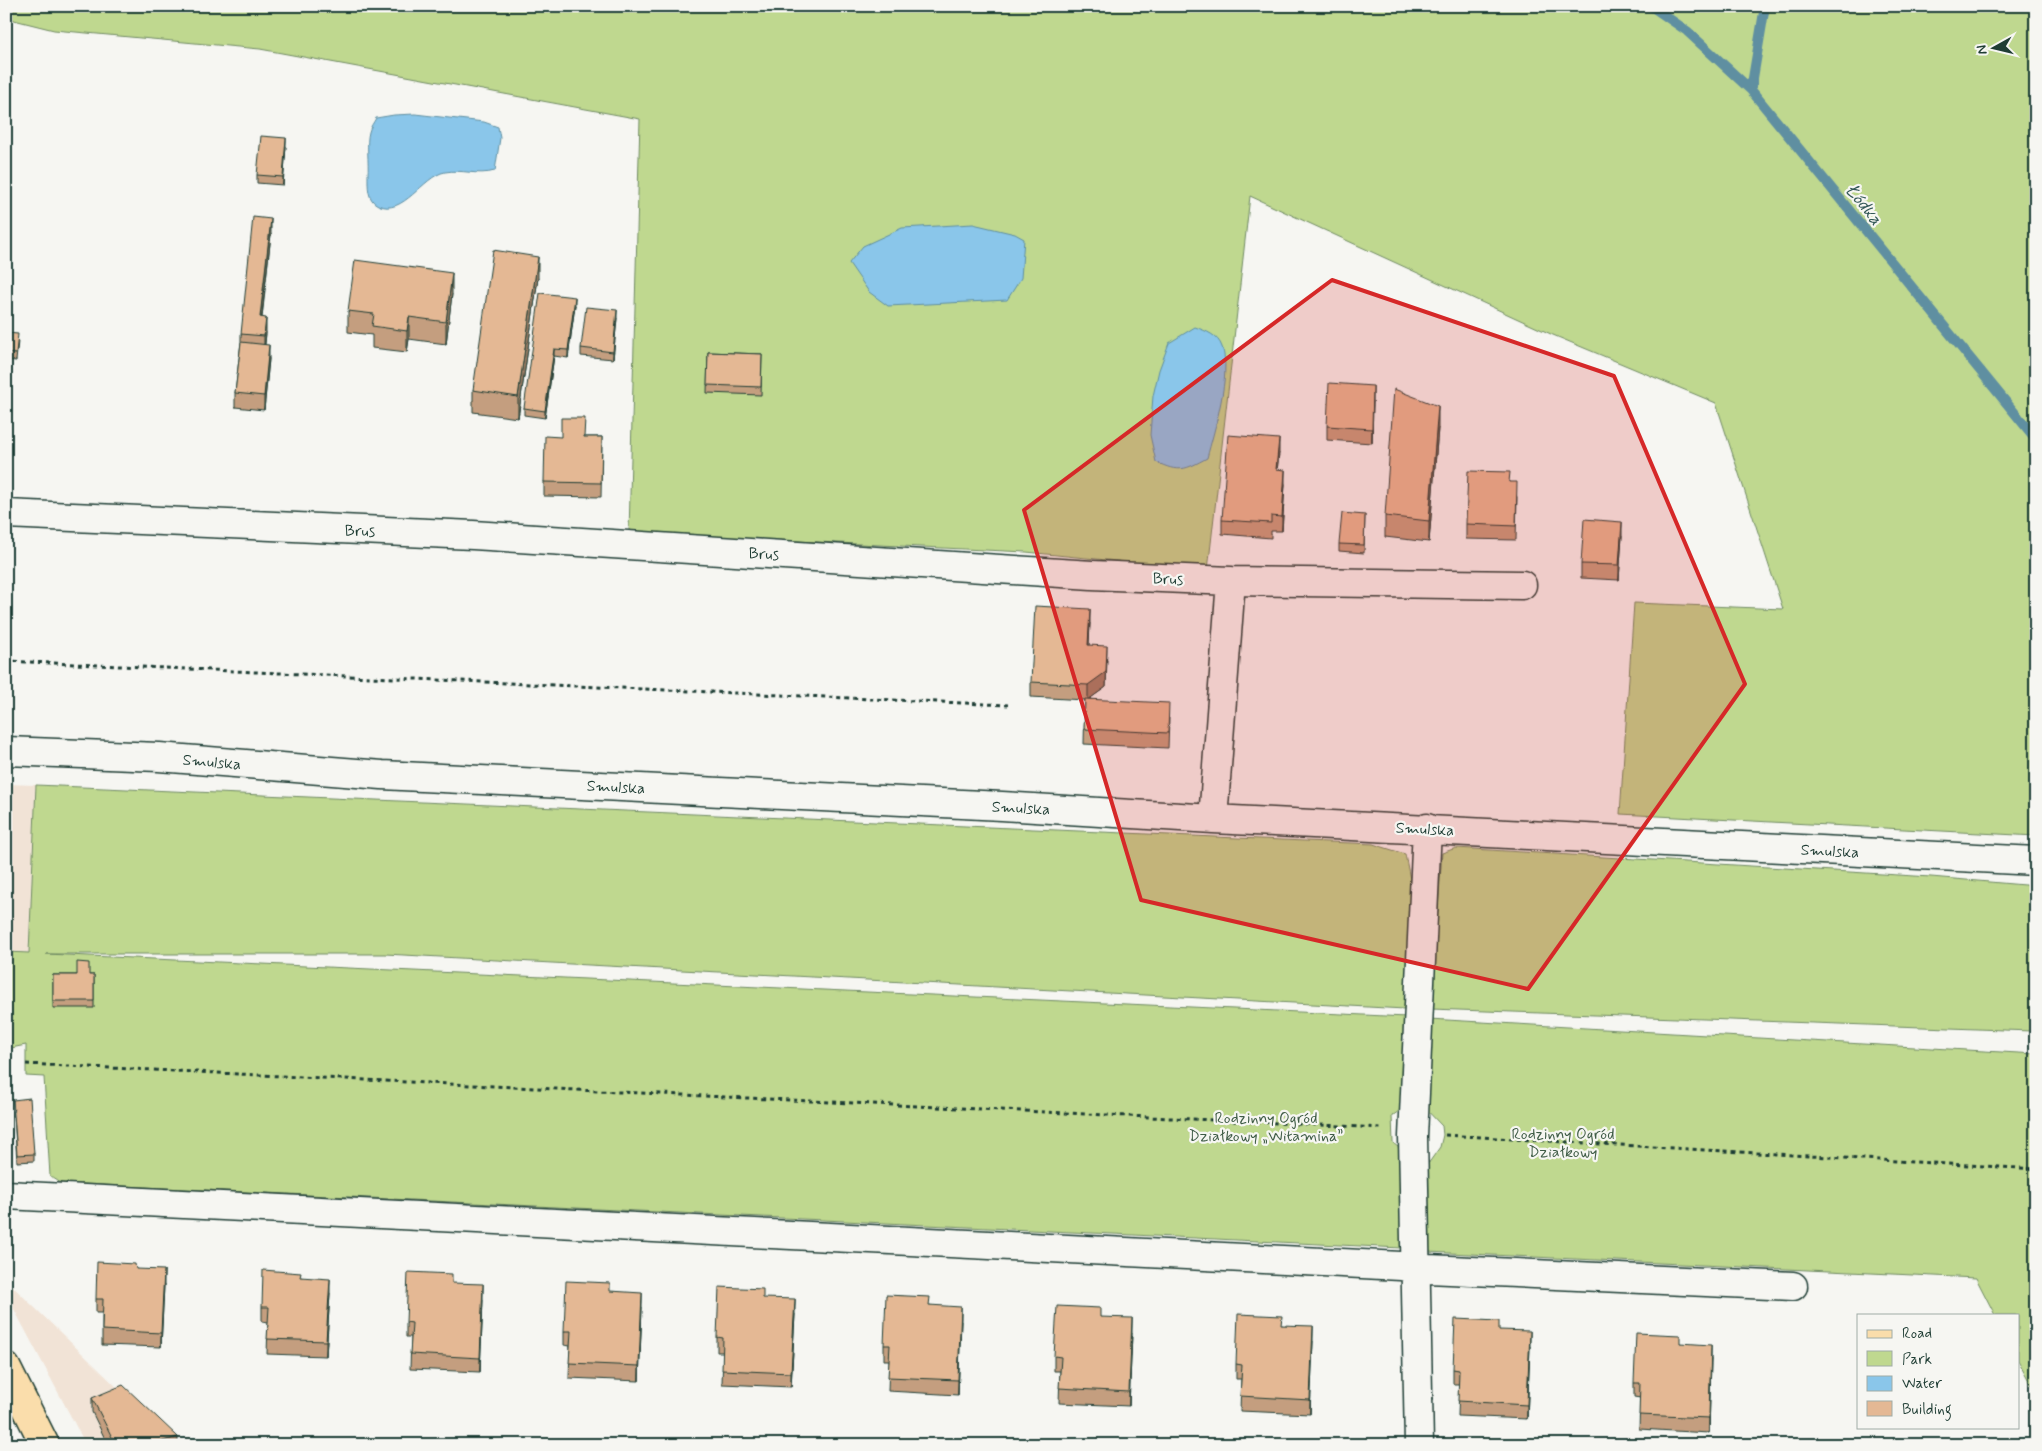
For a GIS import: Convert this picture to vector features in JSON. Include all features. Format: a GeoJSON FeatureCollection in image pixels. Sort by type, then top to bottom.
{"type":"FeatureCollection","features":[{"type":"Feature","properties":{"kind":"main road"},"geometry":{"type":"LineString","coordinates":[[6,1367],[45,1445]]}},
{"type":"Feature","properties":{"kind":"street","name":"Brus"},"geometry":{"type":"LineString","coordinates":[[6,514],[473,534],[1092,574],[1231,581],[1522,585]]}},
{"type":"Feature","properties":{"kind":"street"},"geometry":{"type":"LineString","coordinates":[[1213,818],[1231,581]]}},
{"type":"Feature","properties":{"kind":"street","name":"Smulska"},"geometry":{"type":"LineString","coordinates":[[6,751],[159,757],[382,775],[1427,828],[2036,862]]}},
{"type":"Feature","properties":{"kind":"street"},"geometry":{"type":"LineString","coordinates":[[1418,1445],[1413,1136],[1427,828]]}},
{"type":"Feature","properties":{"kind":"street"},"geometry":{"type":"LineString","coordinates":[[6,1195],[1415,1266],[1428,1269],[1792,1286]]}},
{"type":"Feature","properties":{"kind":"path"},"geometry":{"type":"LineString","coordinates":[[6,661],[1008,705]]}},
{"type":"Feature","properties":{"kind":"path"},"geometry":{"type":"LineString","coordinates":[[26,1064],[1393,1129]]}},
{"type":"Feature","properties":{"kind":"path"},"geometry":{"type":"LineString","coordinates":[[1443,1135],[2036,1168]]}},
{"type":"Feature","properties":{"kind":"highlighted area"},"geometry":{"type":"Polygon","coordinates":[[[1332,280],[1614,376],[1745,684],[1528,989],[1141,900],[1024,510],[1332,280]]]}},
{"type":"Feature","properties":{"kind":"shaded area"},"geometry":{"type":"Polygon","coordinates":[[[6,784],[36,785],[29,953],[6,952],[6,784]]]}},
{"type":"Feature","properties":{"kind":"shaded area"},"geometry":{"type":"Polygon","coordinates":[[[6,1280],[177,1445],[86,1445],[6,1294],[6,1280]]]}},
{"type":"Feature","properties":{"kind":"green space"},"geometry":{"type":"Polygon","coordinates":[[[6,6],[2036,6],[2036,836],[1620,814],[1634,603],[1783,609],[1716,403],[1553,335],[1250,196],[1208,570],[1026,552],[629,533],[640,119],[260,49],[54,30],[6,18],[6,6]]]}},
{"type":"Feature","properties":{"kind":"green space","name":"Rodzinny Ogród Działkowy „Witamina”"},"geometry":{"type":"Polygon","coordinates":[[[36,785],[1373,844],[1405,854],[1415,905],[1408,931],[1405,1009],[385,954],[46,954],[1407,1017],[1406,1106],[1392,1116],[1393,1143],[1404,1152],[1401,1248],[61,1183],[50,1176],[44,1077],[26,1076],[26,1045],[6,1049],[6,952],[29,953],[36,785]]]}},
{"type":"Feature","properties":{"kind":"green space"},"geometry":{"type":"Polygon","coordinates":[[[1456,848],[1931,877],[2036,886],[2036,1034],[2031,1031],[1431,1009],[1442,853],[1456,848]]]}},
{"type":"Feature","properties":{"kind":"green space","name":"Rodzinny Ogród Działkowy"},"geometry":{"type":"Polygon","coordinates":[[[1429,1019],[2036,1054],[2036,1394],[2020,1364],[2020,1314],[1994,1314],[1976,1278],[1428,1252],[1428,1164],[1440,1147],[1443,1135],[1442,1126],[1422,1105],[1429,1019]]]}},
{"type":"Feature","properties":{"kind":"water"},"geometry":{"type":"Polygon","coordinates":[[[415,114],[484,122],[498,127],[500,138],[495,171],[482,173],[445,172],[437,175],[396,205],[387,207],[378,205],[372,200],[368,188],[368,136],[370,128],[376,118],[415,114]]]}},
{"type":"Feature","properties":{"kind":"water"},"geometry":{"type":"Polygon","coordinates":[[[973,224],[1015,234],[1024,239],[1021,278],[1007,300],[888,306],[869,292],[849,263],[863,246],[902,228],[973,224]]]}},
{"type":"Feature","properties":{"kind":"water"},"geometry":{"type":"Polygon","coordinates":[[[1195,327],[1218,339],[1222,347],[1225,358],[1225,372],[1221,402],[1207,458],[1182,469],[1176,469],[1156,462],[1150,435],[1153,396],[1159,370],[1169,343],[1195,327]]]}},
{"type":"Feature","properties":{"kind":"building"},"geometry":{"type":"Polygon","coordinates":[[[261,136],[286,138],[283,177],[257,175],[261,136]]]}},
{"type":"Feature","properties":{"kind":"building"},"geometry":{"type":"Polygon","coordinates":[[[253,217],[271,219],[260,317],[266,318],[264,336],[241,334],[253,217]]]}},
{"type":"Feature","properties":{"kind":"building"},"geometry":{"type":"Polygon","coordinates":[[[493,250],[538,257],[518,397],[473,390],[493,250]]]}},
{"type":"Feature","properties":{"kind":"building"},"geometry":{"type":"Polygon","coordinates":[[[355,260],[452,273],[446,322],[409,317],[407,331],[372,326],[374,314],[348,311],[355,260]]]}},
{"type":"Feature","properties":{"kind":"building"},"geometry":{"type":"Polygon","coordinates":[[[540,293],[575,297],[568,350],[554,349],[545,411],[524,408],[540,293]]]}},
{"type":"Feature","properties":{"kind":"building"},"geometry":{"type":"Polygon","coordinates":[[[586,307],[617,310],[613,352],[581,348],[586,307]]]}},
{"type":"Feature","properties":{"kind":"building"},"geometry":{"type":"Polygon","coordinates":[[[6,333],[18,334],[16,354],[6,353],[6,333]]]}},
{"type":"Feature","properties":{"kind":"building"},"geometry":{"type":"Polygon","coordinates":[[[241,342],[269,345],[264,396],[235,393],[241,342]]]}},
{"type":"Feature","properties":{"kind":"building"},"geometry":{"type":"Polygon","coordinates":[[[708,352],[762,354],[761,387],[707,385],[708,352]]]}},
{"type":"Feature","properties":{"kind":"building"},"geometry":{"type":"Polygon","coordinates":[[[1329,383],[1373,386],[1372,429],[1327,426],[1329,383]]]}},
{"type":"Feature","properties":{"kind":"building"},"geometry":{"type":"Polygon","coordinates":[[[1394,389],[1438,406],[1429,521],[1385,516],[1394,389]]]}},
{"type":"Feature","properties":{"kind":"building"},"geometry":{"type":"Polygon","coordinates":[[[561,418],[585,418],[584,437],[602,437],[601,483],[544,482],[545,436],[561,437],[561,418]]]}},
{"type":"Feature","properties":{"kind":"building"},"geometry":{"type":"Polygon","coordinates":[[[1228,435],[1279,439],[1276,469],[1285,470],[1282,517],[1271,516],[1271,523],[1222,520],[1228,435]]]}},
{"type":"Feature","properties":{"kind":"building"},"geometry":{"type":"Polygon","coordinates":[[[1468,471],[1510,472],[1509,482],[1517,482],[1516,526],[1466,524],[1468,471]]]}},
{"type":"Feature","properties":{"kind":"building"},"geometry":{"type":"Polygon","coordinates":[[[1342,513],[1365,515],[1364,545],[1339,544],[1342,513]]]}},
{"type":"Feature","properties":{"kind":"building"},"geometry":{"type":"Polygon","coordinates":[[[1584,519],[1622,522],[1619,565],[1581,564],[1584,519]]]}},
{"type":"Feature","properties":{"kind":"building"},"geometry":{"type":"Polygon","coordinates":[[[1035,606],[1090,609],[1088,645],[1107,646],[1106,672],[1088,685],[1031,682],[1035,606]]]}},
{"type":"Feature","properties":{"kind":"building"},"geometry":{"type":"Polygon","coordinates":[[[1085,699],[1169,703],[1168,733],[1084,729],[1085,699]]]}},
{"type":"Feature","properties":{"kind":"building"},"geometry":{"type":"Polygon","coordinates":[[[77,962],[89,963],[89,975],[94,975],[94,1001],[53,1001],[53,975],[77,975],[77,962]]]}},
{"type":"Feature","properties":{"kind":"building"},"geometry":{"type":"Polygon","coordinates":[[[30,1098],[34,1154],[17,1155],[13,1100],[30,1098]]]}},
{"type":"Feature","properties":{"kind":"building"},"geometry":{"type":"Polygon","coordinates":[[[97,1262],[135,1264],[136,1269],[164,1270],[161,1333],[102,1330],[103,1299],[96,1299],[97,1262]]]}},
{"type":"Feature","properties":{"kind":"building"},"geometry":{"type":"Polygon","coordinates":[[[263,1270],[301,1273],[300,1277],[330,1279],[326,1341],[267,1339],[269,1307],[262,1307],[263,1270]]]}},
{"type":"Feature","properties":{"kind":"building"},"geometry":{"type":"Polygon","coordinates":[[[408,1272],[452,1274],[452,1283],[483,1284],[480,1358],[410,1354],[412,1323],[406,1322],[408,1272]]]}},
{"type":"Feature","properties":{"kind":"building"},"geometry":{"type":"Polygon","coordinates":[[[566,1281],[610,1283],[610,1291],[642,1293],[639,1366],[569,1363],[571,1331],[564,1331],[566,1281]]]}},
{"type":"Feature","properties":{"kind":"building"},"geometry":{"type":"Polygon","coordinates":[[[719,1287],[763,1289],[763,1298],[795,1299],[791,1373],[722,1370],[723,1338],[717,1337],[719,1287]]]}},
{"type":"Feature","properties":{"kind":"building"},"geometry":{"type":"Polygon","coordinates":[[[886,1295],[930,1297],[929,1305],[961,1307],[958,1380],[888,1377],[890,1345],[884,1345],[886,1295]]]}},
{"type":"Feature","properties":{"kind":"building"},"geometry":{"type":"Polygon","coordinates":[[[1057,1306],[1100,1308],[1100,1317],[1132,1318],[1129,1392],[1059,1388],[1061,1357],[1054,1356],[1057,1306]]]}},
{"type":"Feature","properties":{"kind":"building"},"geometry":{"type":"Polygon","coordinates":[[[1238,1314],[1282,1316],[1281,1325],[1313,1326],[1310,1400],[1240,1396],[1242,1365],[1236,1364],[1238,1314]]]}},
{"type":"Feature","properties":{"kind":"building"},"geometry":{"type":"Polygon","coordinates":[[[1455,1319],[1499,1321],[1499,1330],[1530,1331],[1527,1405],[1458,1401],[1459,1370],[1453,1369],[1455,1319]]]}},
{"type":"Feature","properties":{"kind":"building"},"geometry":{"type":"Polygon","coordinates":[[[1636,1333],[1680,1335],[1680,1343],[1711,1345],[1709,1418],[1639,1415],[1640,1383],[1634,1383],[1636,1333]]]}},
{"type":"Feature","properties":{"kind":"building"},"geometry":{"type":"Polygon","coordinates":[[[123,1385],[178,1437],[146,1445],[116,1445],[92,1398],[123,1385]]]}},
{"type":"Feature","properties":{"kind":"waterway","name":"Łódka"},"geometry":{"type":"LineString","coordinates":[[1651,6],[1687,31],[1751,90],[2036,439]]}},
{"type":"Feature","properties":{"kind":"waterway"},"geometry":{"type":"LineString","coordinates":[[1751,90],[1765,6]]}},
{"type":"Feature","properties":{"kind":"tram line"},"geometry":{"type":"LineString","coordinates":[[6,1438],[10,1445]]}}]}
